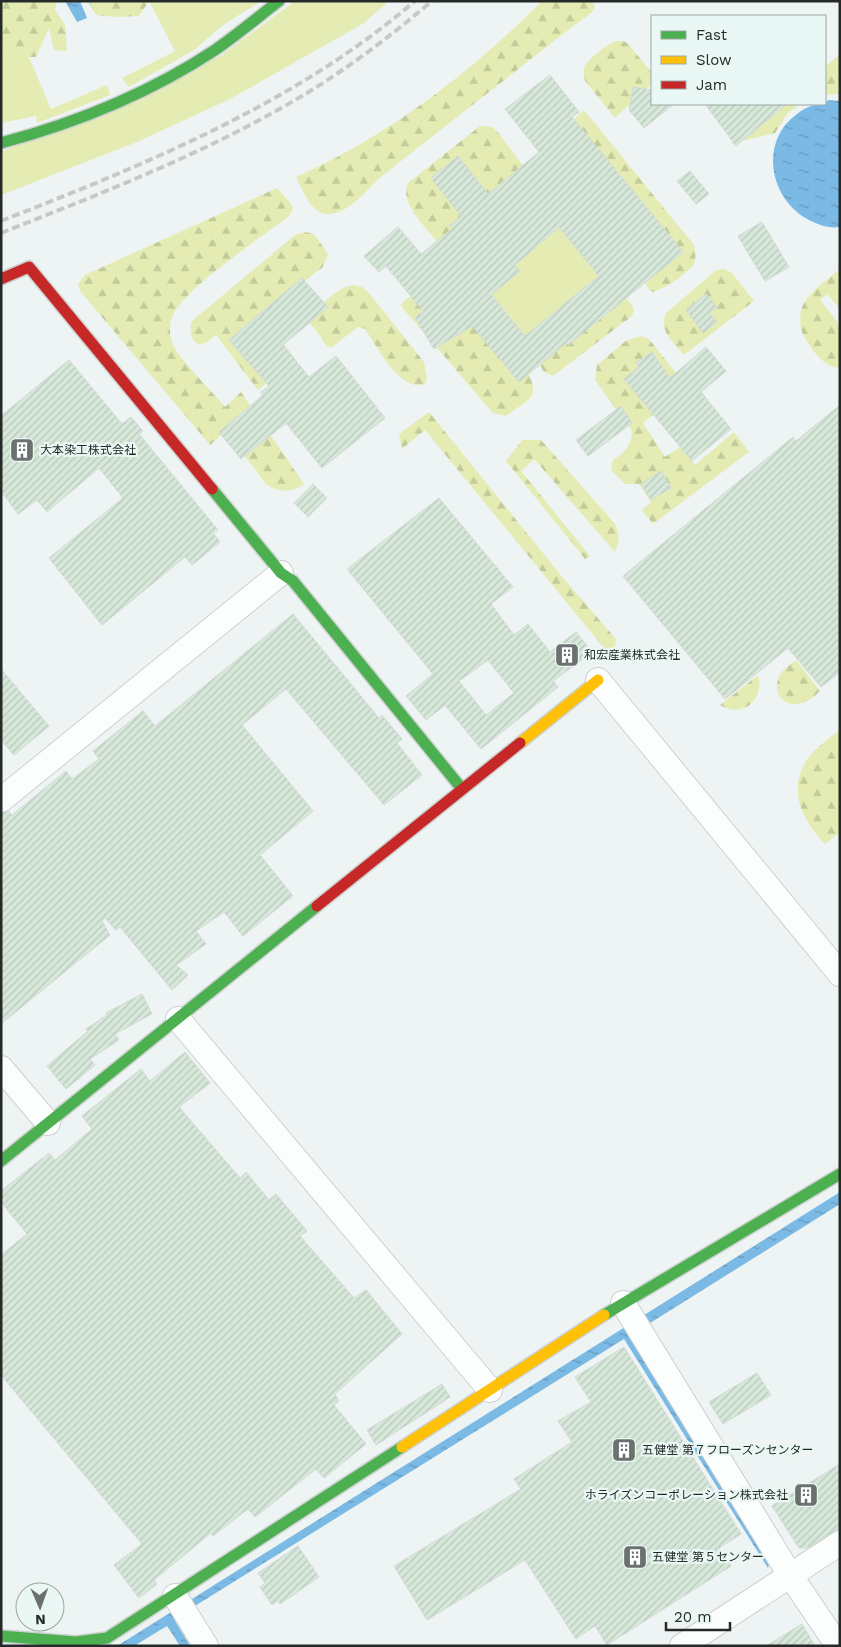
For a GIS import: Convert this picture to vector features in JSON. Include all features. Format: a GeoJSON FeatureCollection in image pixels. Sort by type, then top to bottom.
{"type":"FeatureCollection","features":[{"type":"Feature","properties":{"kind":"street"},"geometry":{"type":"LineString","coordinates":[[1,143],[54,128],[140,92],[206,56],[279,1]]}},
{"type":"Feature","properties":{"kind":"street"},"geometry":{"type":"LineString","coordinates":[[1,279],[29,267],[281,572],[293,581],[462,789]]}},
{"type":"Feature","properties":{"kind":"street"},"geometry":{"type":"LineString","coordinates":[[1,800],[281,572]]}},
{"type":"Feature","properties":{"kind":"street"},"geometry":{"type":"LineString","coordinates":[[1,1160],[598,680],[840,974]]}},
{"type":"Feature","properties":{"kind":"street"},"geometry":{"type":"LineString","coordinates":[[178,1018],[490,1390]]}},
{"type":"Feature","properties":{"kind":"street"},"geometry":{"type":"LineString","coordinates":[[1,1068],[48,1123]]}},
{"type":"Feature","properties":{"kind":"street"},"geometry":{"type":"LineString","coordinates":[[1,1636],[76,1642],[107,1638],[180,1605],[490,1390],[840,1174]]}},
{"type":"Feature","properties":{"kind":"street"},"geometry":{"type":"LineString","coordinates":[[626,1307],[790,1575],[838,1646]]}},
{"type":"Feature","properties":{"kind":"street"},"geometry":{"type":"LineString","coordinates":[[682,1646],[840,1543]]}},
{"type":"Feature","properties":{"kind":"street"},"geometry":{"type":"LineString","coordinates":[[180,1605],[206,1646]]}},
{"type":"Feature","properties":{"kind":"green space"},"geometry":{"type":"Polygon","coordinates":[[[1,1],[57,1],[55,10],[65,25],[67,51],[54,50],[49,28],[36,57],[15,57],[1,49],[1,1]]]}},
{"type":"Feature","properties":{"kind":"green space"},"geometry":{"type":"Polygon","coordinates":[[[88,1],[149,1],[139,16],[115,17],[96,15],[88,1]]]}},
{"type":"Feature","properties":{"kind":"green space"},"geometry":{"type":"Polygon","coordinates":[[[149,1],[261,1],[223,25],[194,50],[129,87],[122,78],[175,51],[149,1]]]}},
{"type":"Feature","properties":{"kind":"green space"},"geometry":{"type":"Polygon","coordinates":[[[295,1],[389,1],[364,23],[230,99],[137,142],[1,195],[1,152],[222,55],[295,1]]]}},
{"type":"Feature","properties":{"kind":"green space"},"geometry":{"type":"Polygon","coordinates":[[[542,1],[592,1],[595,7],[591,13],[381,177],[344,210],[329,214],[323,213],[312,206],[296,177],[364,142],[427,100],[487,53],[542,1]]]}},
{"type":"Feature","properties":{"kind":"green space"},"geometry":{"type":"Polygon","coordinates":[[[616,41],[624,41],[651,72],[651,85],[615,118],[585,81],[584,69],[586,65],[593,56],[616,41]]]}},
{"type":"Feature","properties":{"kind":"green space"},"geometry":{"type":"Polygon","coordinates":[[[1,49],[15,57],[29,57],[51,109],[107,85],[110,95],[37,123],[36,116],[1,123],[1,49]]]}},
{"type":"Feature","properties":{"kind":"green space"},"geometry":{"type":"Polygon","coordinates":[[[840,54],[840,94],[826,95],[826,66],[840,54]]]}},
{"type":"Feature","properties":{"kind":"green space"},"geometry":{"type":"Polygon","coordinates":[[[778,105],[799,105],[788,113],[775,133],[730,144],[778,105]]]}},
{"type":"Feature","properties":{"kind":"green space"},"geometry":{"type":"Polygon","coordinates":[[[584,110],[694,245],[695,260],[691,268],[675,281],[657,291],[653,292],[648,289],[573,120],[584,110]]]}},
{"type":"Feature","properties":{"kind":"green space"},"geometry":{"type":"Polygon","coordinates":[[[480,126],[492,127],[497,131],[526,170],[438,243],[410,207],[406,191],[408,183],[480,126]]]}},
{"type":"Feature","properties":{"kind":"green space"},"geometry":{"type":"Polygon","coordinates":[[[277,188],[292,205],[293,209],[289,216],[193,290],[173,315],[170,330],[172,342],[177,352],[225,407],[241,392],[304,484],[295,489],[285,491],[275,489],[266,484],[226,431],[210,445],[80,291],[78,284],[85,275],[277,188]]]}},
{"type":"Feature","properties":{"kind":"green space"},"geometry":{"type":"Polygon","coordinates":[[[535,197],[599,276],[525,336],[461,258],[535,197]]]}},
{"type":"Feature","properties":{"kind":"green space"},"geometry":{"type":"Polygon","coordinates":[[[305,232],[314,234],[328,254],[323,267],[300,284],[281,340],[296,360],[258,390],[216,335],[205,343],[201,344],[194,341],[191,334],[192,321],[295,235],[305,232]]]}},
{"type":"Feature","properties":{"kind":"green space"},"geometry":{"type":"Polygon","coordinates":[[[724,269],[732,273],[754,301],[684,355],[665,330],[664,319],[666,313],[716,270],[724,269]]]}},
{"type":"Feature","properties":{"kind":"green space"},"geometry":{"type":"Polygon","coordinates":[[[840,269],[840,309],[827,294],[820,300],[840,325],[840,367],[835,367],[824,362],[810,346],[802,333],[800,317],[803,305],[810,295],[840,269]]]}},
{"type":"Feature","properties":{"kind":"green space"},"geometry":{"type":"Polygon","coordinates":[[[437,274],[526,370],[531,379],[533,393],[530,398],[506,416],[493,413],[400,305],[437,274]]]}},
{"type":"Feature","properties":{"kind":"green space"},"geometry":{"type":"Polygon","coordinates":[[[353,285],[362,287],[369,293],[424,362],[427,379],[425,384],[416,385],[407,382],[398,375],[365,329],[358,327],[332,347],[328,347],[307,319],[334,294],[353,285]]]}},
{"type":"Feature","properties":{"kind":"green space"},"geometry":{"type":"Polygon","coordinates":[[[623,293],[634,309],[632,316],[553,376],[544,372],[538,362],[623,293]]]}},
{"type":"Feature","properties":{"kind":"green space"},"geometry":{"type":"Polygon","coordinates":[[[641,336],[649,339],[687,387],[643,423],[665,457],[680,447],[695,465],[734,432],[749,452],[653,524],[642,510],[651,502],[639,484],[625,484],[611,470],[613,460],[624,452],[629,445],[632,431],[595,380],[597,365],[627,340],[641,336]]]}},
{"type":"Feature","properties":{"kind":"green space"},"geometry":{"type":"Polygon","coordinates":[[[429,412],[564,579],[616,639],[615,648],[604,648],[425,430],[402,449],[399,434],[429,412]]]}},
{"type":"Feature","properties":{"kind":"green space"},"geometry":{"type":"Polygon","coordinates":[[[522,440],[541,440],[616,525],[619,541],[615,552],[534,459],[521,471],[590,556],[585,559],[506,461],[522,440]]]}},
{"type":"Feature","properties":{"kind":"green space"},"geometry":{"type":"Polygon","coordinates":[[[796,660],[820,691],[810,699],[792,704],[785,702],[780,697],[777,690],[777,682],[781,673],[796,660]]]}},
{"type":"Feature","properties":{"kind":"green space"},"geometry":{"type":"Polygon","coordinates":[[[758,675],[758,692],[750,705],[736,710],[720,705],[758,675]]]}},
{"type":"Feature","properties":{"kind":"green space"},"geometry":{"type":"Polygon","coordinates":[[[840,730],[840,832],[825,844],[805,816],[798,795],[798,784],[800,773],[809,757],[840,730]]]}},
{"type":"Feature","properties":{"kind":"water"},"geometry":{"type":"Polygon","coordinates":[[[65,1],[80,1],[87,18],[77,22],[65,1]]]}},
{"type":"Feature","properties":{"kind":"water"},"geometry":{"type":"Polygon","coordinates":[[[828,100],[840,101],[840,227],[827,227],[814,223],[794,210],[784,198],[777,184],[774,169],[773,154],[777,139],[785,125],[803,109],[813,105],[826,105],[828,100]]]}},
{"type":"Feature","properties":{"kind":"water"},"geometry":{"type":"Polygon","coordinates":[[[840,1192],[840,1204],[631,1335],[771,1558],[768,1568],[624,1339],[174,1619],[190,1646],[180,1646],[167,1626],[134,1646],[117,1646],[840,1192]]]}},
{"type":"Feature","properties":{"kind":"building"},"geometry":{"type":"Polygon","coordinates":[[[550,75],[579,112],[572,117],[683,252],[519,382],[472,326],[434,349],[415,317],[424,312],[386,266],[379,272],[364,256],[398,227],[421,254],[453,228],[450,225],[461,216],[431,178],[458,156],[488,194],[539,152],[505,109],[550,75]],[[559,227],[515,265],[520,271],[491,295],[525,336],[599,276],[559,227]]]}},
{"type":"Feature","properties":{"kind":"building"},"geometry":{"type":"Polygon","coordinates":[[[633,87],[651,90],[651,105],[673,105],[644,128],[629,110],[633,87]]]}},
{"type":"Feature","properties":{"kind":"building"},"geometry":{"type":"Polygon","coordinates":[[[706,105],[786,105],[736,146],[706,105]]]}},
{"type":"Feature","properties":{"kind":"building"},"geometry":{"type":"Polygon","coordinates":[[[690,171],[709,194],[696,204],[677,181],[690,171]]]}},
{"type":"Feature","properties":{"kind":"building"},"geometry":{"type":"Polygon","coordinates":[[[762,222],[789,267],[765,281],[738,236],[762,222]]]}},
{"type":"Feature","properties":{"kind":"building"},"geometry":{"type":"Polygon","coordinates":[[[302,278],[328,307],[283,345],[309,377],[336,356],[385,418],[322,468],[286,423],[241,459],[219,432],[263,395],[261,392],[269,386],[229,340],[302,278]]]}},
{"type":"Feature","properties":{"kind":"building"},"geometry":{"type":"Polygon","coordinates":[[[706,294],[717,307],[709,313],[717,322],[703,333],[686,310],[706,294]]]}},
{"type":"Feature","properties":{"kind":"building"},"geometry":{"type":"Polygon","coordinates":[[[706,347],[726,371],[701,392],[731,429],[692,461],[624,379],[639,367],[636,363],[652,352],[670,378],[706,347]]]}},
{"type":"Feature","properties":{"kind":"building"},"geometry":{"type":"Polygon","coordinates":[[[69,360],[122,424],[131,417],[143,431],[139,434],[218,530],[213,533],[220,542],[192,565],[185,557],[102,625],[49,558],[123,498],[99,468],[47,512],[37,500],[18,514],[1,491],[1,416],[69,360]]]}},
{"type":"Feature","properties":{"kind":"building"},"geometry":{"type":"Polygon","coordinates":[[[840,405],[840,672],[821,687],[788,648],[725,699],[623,576],[793,437],[796,441],[840,405]]]}},
{"type":"Feature","properties":{"kind":"building"},"geometry":{"type":"Polygon","coordinates":[[[621,406],[632,423],[588,456],[576,440],[621,406]]]}},
{"type":"Feature","properties":{"kind":"building"},"geometry":{"type":"Polygon","coordinates":[[[661,471],[671,488],[651,500],[641,484],[661,471]]]}},
{"type":"Feature","properties":{"kind":"building"},"geometry":{"type":"Polygon","coordinates":[[[313,484],[327,498],[308,517],[294,503],[313,484]]]}},
{"type":"Feature","properties":{"kind":"building"},"geometry":{"type":"Polygon","coordinates":[[[439,498],[513,587],[491,604],[514,635],[528,624],[550,652],[576,632],[592,652],[553,681],[558,687],[481,749],[445,705],[426,720],[406,696],[433,674],[347,569],[439,498]],[[488,660],[459,681],[486,715],[514,693],[488,660]]]}},
{"type":"Feature","properties":{"kind":"building"},"geometry":{"type":"Polygon","coordinates":[[[293,614],[379,718],[382,715],[402,739],[397,743],[422,775],[384,805],[286,689],[242,725],[313,811],[260,855],[293,896],[243,936],[224,912],[196,931],[206,944],[176,965],[188,975],[172,990],[120,927],[116,930],[105,918],[102,921],[110,935],[1,1024],[1,813],[8,811],[12,815],[66,771],[72,779],[99,759],[93,751],[143,711],[155,726],[293,614]]]}},
{"type":"Feature","properties":{"kind":"building"},"geometry":{"type":"Polygon","coordinates":[[[1,669],[49,726],[14,755],[1,740],[1,669]]]}},
{"type":"Feature","properties":{"kind":"building"},"geometry":{"type":"Polygon","coordinates":[[[142,994],[152,1014],[115,1034],[119,1040],[90,1059],[95,1065],[66,1089],[47,1066],[88,1031],[86,1029],[107,1015],[106,1013],[142,994]]]}},
{"type":"Feature","properties":{"kind":"building"},"geometry":{"type":"Polygon","coordinates":[[[185,1052],[210,1083],[179,1107],[240,1178],[246,1172],[269,1200],[276,1194],[307,1231],[300,1236],[354,1298],[366,1290],[402,1334],[335,1394],[339,1401],[334,1405],[366,1444],[324,1478],[316,1469],[255,1517],[248,1509],[213,1536],[211,1533],[154,1580],[157,1584],[139,1598],[114,1565],[142,1544],[1,1375],[1,1255],[27,1234],[1,1202],[1,1191],[49,1153],[55,1160],[92,1129],[82,1116],[141,1069],[150,1081],[185,1052]]]}},
{"type":"Feature","properties":{"kind":"building"},"geometry":{"type":"Polygon","coordinates":[[[624,1347],[741,1534],[719,1548],[731,1566],[607,1645],[595,1626],[576,1639],[525,1560],[427,1620],[394,1566],[521,1489],[514,1479],[572,1442],[558,1421],[591,1402],[575,1377],[624,1347]]]}},
{"type":"Feature","properties":{"kind":"building"},"geometry":{"type":"Polygon","coordinates":[[[757,1373],[771,1395],[723,1424],[709,1402],[757,1373]]]}},
{"type":"Feature","properties":{"kind":"building"},"geometry":{"type":"Polygon","coordinates":[[[442,1384],[450,1397],[376,1445],[367,1430],[442,1384]]]}},
{"type":"Feature","properties":{"kind":"building"},"geometry":{"type":"Polygon","coordinates":[[[840,1464],[840,1528],[807,1548],[799,1548],[772,1506],[840,1464]]]}},
{"type":"Feature","properties":{"kind":"building"},"geometry":{"type":"Polygon","coordinates":[[[298,1546],[319,1577],[280,1604],[278,1601],[272,1605],[260,1587],[265,1583],[258,1573],[298,1546]]]}},
{"type":"Feature","properties":{"kind":"building"},"geometry":{"type":"Polygon","coordinates":[[[802,1624],[815,1646],[766,1646],[802,1624]]]}},
{"type":"Feature","properties":{"kind":"railway"},"geometry":{"type":"LineString","coordinates":[[1,221],[164,154],[270,101],[320,71],[369,38],[415,1]]}},
{"type":"Feature","properties":{"kind":"railway"},"geometry":{"type":"LineString","coordinates":[[1,233],[157,169],[233,134],[271,114],[323,83],[355,61],[432,1]]}},
{"type":"Feature","properties":{"kind":"traffic: fast"},"geometry":{"type":"LineString","coordinates":[[1,143],[85,116],[165,80],[215,50],[279,1]]}},
{"type":"Feature","properties":{"kind":"traffic: fast"},"geometry":{"type":"LineString","coordinates":[[212,489],[281,573],[293,581],[462,789]]}},
{"type":"Feature","properties":{"kind":"traffic: fast"},"geometry":{"type":"LineString","coordinates":[[1,1161],[317,906]]}},
{"type":"Feature","properties":{"kind":"traffic: fast"},"geometry":{"type":"LineString","coordinates":[[604,1315],[840,1174]]}},
{"type":"Feature","properties":{"kind":"traffic: fast"},"geometry":{"type":"LineString","coordinates":[[1,1636],[76,1642],[107,1638],[402,1447]]}},
{"type":"Feature","properties":{"kind":"traffic: slow"},"geometry":{"type":"LineString","coordinates":[[520,743],[598,680]]}},
{"type":"Feature","properties":{"kind":"traffic: slow"},"geometry":{"type":"LineString","coordinates":[[402,1447],[604,1315]]}},
{"type":"Feature","properties":{"kind":"traffic: jam"},"geometry":{"type":"LineString","coordinates":[[1,279],[29,267],[212,489]]}},
{"type":"Feature","properties":{"kind":"traffic: jam"},"geometry":{"type":"LineString","coordinates":[[317,906],[520,743]]}},
{"type":"Feature","properties":{"kind":"place","name":"大本染工株式会社"},"geometry":{"type":"Point","coordinates":[22,450]}},
{"type":"Feature","properties":{"kind":"place","name":"和宏産業株式会社"},"geometry":{"type":"Point","coordinates":[567,655]}},
{"type":"Feature","properties":{"kind":"place","name":"五健堂 第７フローズンセンター"},"geometry":{"type":"Point","coordinates":[624,1450]}},
{"type":"Feature","properties":{"kind":"place","name":"ホライズンコーポレーション株式会社"},"geometry":{"type":"Point","coordinates":[806,1495]}},
{"type":"Feature","properties":{"kind":"place","name":"五健堂 第５センター"},"geometry":{"type":"Point","coordinates":[635,1557]}}]}
